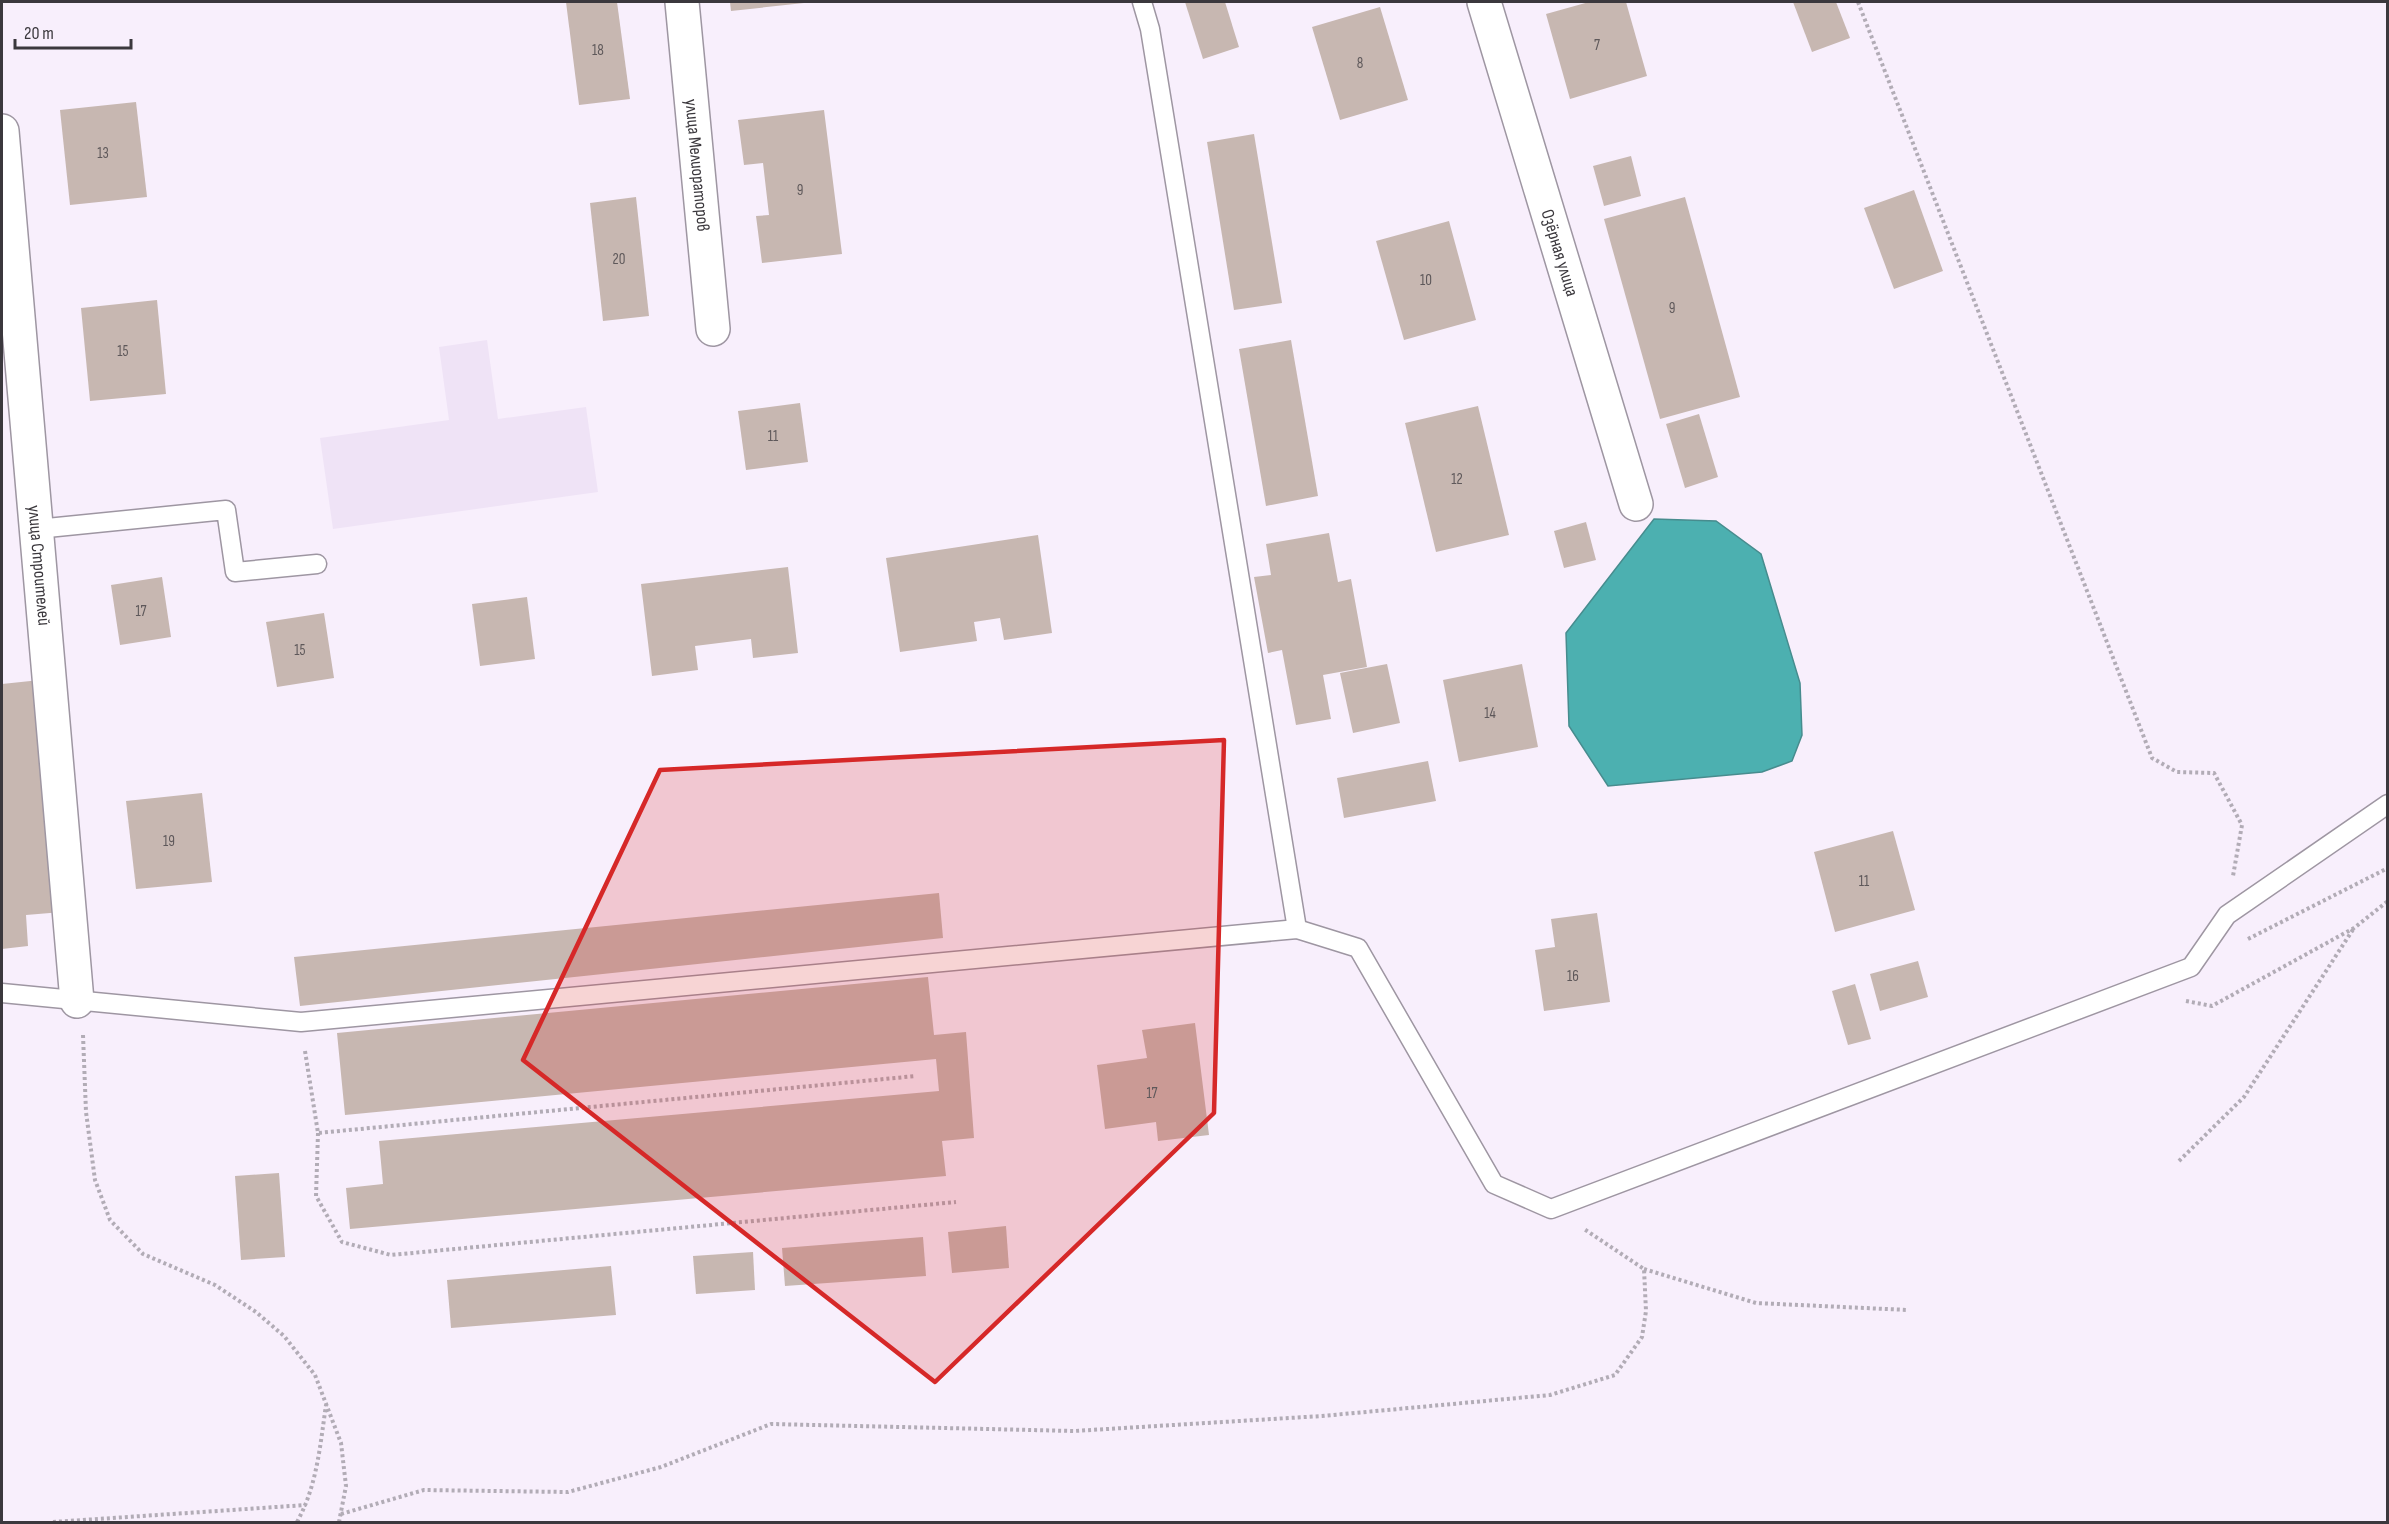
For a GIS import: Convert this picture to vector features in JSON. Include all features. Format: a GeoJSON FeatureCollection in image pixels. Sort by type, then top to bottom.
{"type":"FeatureCollection","features":[{"type":"Feature","properties":{"kind":"street","name":"улица Мелиораторов"},"geometry":{"type":"LineString","coordinates":[[682,2],[713,329]]}},
{"type":"Feature","properties":{"kind":"street","name":"Озёрная улица"},"geometry":{"type":"LineString","coordinates":[[1484,2],[1636,504]]}},
{"type":"Feature","properties":{"kind":"street","name":"улица Строителей"},"geometry":{"type":"LineString","coordinates":[[2,131],[77,1002]]}},
{"type":"Feature","properties":{"kind":"lane"},"geometry":{"type":"LineString","coordinates":[[1142,2],[1150,29],[1297,929]]}},
{"type":"Feature","properties":{"kind":"lane"},"geometry":{"type":"LineString","coordinates":[[37,529],[226,510],[235,572],[317,564]]}},
{"type":"Feature","properties":{"kind":"lane"},"geometry":{"type":"LineString","coordinates":[[2,993],[301,1022],[1297,929],[1358,948],[1494,1184],[1551,1209],[2191,967],[2227,915],[2388,804]]}},
{"type":"Feature","properties":{"kind":"path"},"geometry":{"type":"LineString","coordinates":[[1858,2],[2152,758],[2177,772],[2214,773],[2242,825],[2227,915]]}},
{"type":"Feature","properties":{"kind":"path"},"geometry":{"type":"LineString","coordinates":[[2243,941],[2388,868]]}},
{"type":"Feature","properties":{"kind":"path"},"geometry":{"type":"LineString","coordinates":[[2129,991],[2212,1006],[2354,928],[2388,901]]}},
{"type":"Feature","properties":{"kind":"path"},"geometry":{"type":"LineString","coordinates":[[2179,1161],[2244,1097],[2354,928]]}},
{"type":"Feature","properties":{"kind":"path"},"geometry":{"type":"LineString","coordinates":[[77,1002],[84,1036],[86,1112],[95,1180],[110,1220],[143,1254],[215,1285],[263,1318],[284,1336],[315,1374],[341,1443],[346,1486],[339,1522]]}},
{"type":"Feature","properties":{"kind":"path"},"geometry":{"type":"LineString","coordinates":[[301,1022],[318,1133],[316,1196],[342,1242],[391,1255],[956,1202]]}},
{"type":"Feature","properties":{"kind":"path"},"geometry":{"type":"LineString","coordinates":[[318,1133],[916,1076]]}},
{"type":"Feature","properties":{"kind":"path"},"geometry":{"type":"LineString","coordinates":[[1551,1209],[1644,1269],[1756,1303],[1908,1310]]}},
{"type":"Feature","properties":{"kind":"path"},"geometry":{"type":"LineString","coordinates":[[341,1514],[424,1490],[568,1492],[661,1467],[771,1424],[1074,1431],[1322,1416],[1550,1395],[1615,1375],[1642,1337],[1646,1311],[1644,1269]]}},
{"type":"Feature","properties":{"kind":"path"},"geometry":{"type":"LineString","coordinates":[[297,1522],[306,1505],[316,1476],[326,1405]]}},
{"type":"Feature","properties":{"kind":"path"},"geometry":{"type":"LineString","coordinates":[[53,1522],[306,1505]]}},
{"type":"Feature","properties":{"kind":"highlighted area"},"geometry":{"type":"Polygon","coordinates":[[[1224,740],[1214,1113],[935,1382],[523,1060],[660,770],[1224,740]]]}},
{"type":"Feature","properties":{"kind":"shaded area"},"geometry":{"type":"Polygon","coordinates":[[[487,340],[498,419],[586,407],[598,492],[333,529],[320,438],[449,420],[439,347],[487,340]]]}},
{"type":"Feature","properties":{"kind":"water"},"geometry":{"type":"Polygon","coordinates":[[[1654,519],[1716,521],[1761,554],[1800,683],[1802,735],[1792,761],[1762,772],[1608,786],[1569,726],[1566,633],[1654,519]]]}},
{"type":"Feature","properties":{"kind":"building"},"geometry":{"type":"Polygon","coordinates":[[[566,2],[617,2],[630,99],[579,105],[566,2]]]}},
{"type":"Feature","properties":{"kind":"building"},"geometry":{"type":"Polygon","coordinates":[[[730,2],[804,2],[804,3],[731,11],[730,2]]]}},
{"type":"Feature","properties":{"kind":"building"},"geometry":{"type":"Polygon","coordinates":[[[1185,2],[1225,2],[1239,47],[1203,59],[1185,2]]]}},
{"type":"Feature","properties":{"kind":"building"},"geometry":{"type":"Polygon","coordinates":[[[1589,2],[1626,2],[1647,76],[1570,99],[1546,14],[1589,2]]]}},
{"type":"Feature","properties":{"kind":"building"},"geometry":{"type":"Polygon","coordinates":[[[1793,2],[1836,2],[1850,38],[1812,52],[1793,2]]]}},
{"type":"Feature","properties":{"kind":"building"},"geometry":{"type":"Polygon","coordinates":[[[1380,7],[1408,100],[1340,120],[1312,27],[1380,7]]]}},
{"type":"Feature","properties":{"kind":"building"},"geometry":{"type":"Polygon","coordinates":[[[136,102],[147,197],[70,205],[60,110],[136,102]]]}},
{"type":"Feature","properties":{"kind":"building"},"geometry":{"type":"Polygon","coordinates":[[[824,110],[842,254],[762,263],[756,216],[769,215],[763,163],[744,165],[738,120],[824,110]]]}},
{"type":"Feature","properties":{"kind":"building"},"geometry":{"type":"Polygon","coordinates":[[[1254,134],[1282,303],[1234,310],[1207,142],[1254,134]]]}},
{"type":"Feature","properties":{"kind":"building"},"geometry":{"type":"Polygon","coordinates":[[[1631,156],[1641,196],[1604,206],[1593,166],[1631,156]]]}},
{"type":"Feature","properties":{"kind":"building"},"geometry":{"type":"Polygon","coordinates":[[[1914,190],[1943,271],[1894,289],[1864,208],[1914,190]]]}},
{"type":"Feature","properties":{"kind":"building"},"geometry":{"type":"Polygon","coordinates":[[[636,197],[649,316],[603,321],[590,203],[636,197]]]}},
{"type":"Feature","properties":{"kind":"building"},"geometry":{"type":"Polygon","coordinates":[[[1685,197],[1740,397],[1660,419],[1604,219],[1685,197]]]}},
{"type":"Feature","properties":{"kind":"building"},"geometry":{"type":"Polygon","coordinates":[[[1449,221],[1476,320],[1404,340],[1376,241],[1449,221]]]}},
{"type":"Feature","properties":{"kind":"building"},"geometry":{"type":"Polygon","coordinates":[[[157,300],[166,394],[90,401],[81,308],[157,300]]]}},
{"type":"Feature","properties":{"kind":"building"},"geometry":{"type":"Polygon","coordinates":[[[1291,340],[1318,496],[1266,506],[1239,349],[1291,340]]]}},
{"type":"Feature","properties":{"kind":"building"},"geometry":{"type":"Polygon","coordinates":[[[800,403],[808,462],[746,470],[738,411],[800,403]]]}},
{"type":"Feature","properties":{"kind":"building"},"geometry":{"type":"Polygon","coordinates":[[[1478,406],[1509,535],[1436,552],[1405,423],[1478,406]]]}},
{"type":"Feature","properties":{"kind":"building"},"geometry":{"type":"Polygon","coordinates":[[[1699,414],[1718,477],[1685,488],[1666,424],[1699,414]]]}},
{"type":"Feature","properties":{"kind":"building"},"geometry":{"type":"Polygon","coordinates":[[[1586,522],[1596,560],[1564,568],[1554,531],[1586,522]]]}},
{"type":"Feature","properties":{"kind":"building"},"geometry":{"type":"Polygon","coordinates":[[[1329,533],[1338,582],[1351,579],[1367,667],[1323,675],[1331,719],[1296,725],[1282,650],[1268,653],[1254,577],[1271,575],[1266,544],[1329,533]]]}},
{"type":"Feature","properties":{"kind":"building"},"geometry":{"type":"Polygon","coordinates":[[[1038,535],[1052,633],[1004,640],[1000,618],[974,622],[977,641],[900,652],[886,558],[1038,535]]]}},
{"type":"Feature","properties":{"kind":"building"},"geometry":{"type":"Polygon","coordinates":[[[788,567],[798,653],[753,658],[751,639],[695,646],[698,670],[652,676],[641,584],[788,567]]]}},
{"type":"Feature","properties":{"kind":"building"},"geometry":{"type":"Polygon","coordinates":[[[162,577],[171,637],[120,645],[111,585],[162,577]]]}},
{"type":"Feature","properties":{"kind":"building"},"geometry":{"type":"Polygon","coordinates":[[[527,597],[535,659],[480,666],[472,604],[527,597]]]}},
{"type":"Feature","properties":{"kind":"building"},"geometry":{"type":"Polygon","coordinates":[[[324,613],[334,678],[277,687],[266,622],[324,613]]]}},
{"type":"Feature","properties":{"kind":"building"},"geometry":{"type":"Polygon","coordinates":[[[1387,664],[1400,723],[1353,733],[1340,673],[1387,664]]]}},
{"type":"Feature","properties":{"kind":"building"},"geometry":{"type":"Polygon","coordinates":[[[1522,664],[1538,747],[1459,762],[1443,680],[1522,664]]]}},
{"type":"Feature","properties":{"kind":"building"},"geometry":{"type":"Polygon","coordinates":[[[40,680],[62,912],[26,915],[28,946],[2,949],[2,684],[40,680]]]}},
{"type":"Feature","properties":{"kind":"building"},"geometry":{"type":"Polygon","coordinates":[[[1428,761],[1436,801],[1344,818],[1337,778],[1428,761]]]}},
{"type":"Feature","properties":{"kind":"building"},"geometry":{"type":"Polygon","coordinates":[[[202,793],[212,882],[136,889],[126,801],[202,793]]]}},
{"type":"Feature","properties":{"kind":"building"},"geometry":{"type":"Polygon","coordinates":[[[1893,831],[1915,910],[1835,932],[1814,852],[1893,831]]]}},
{"type":"Feature","properties":{"kind":"building"},"geometry":{"type":"Polygon","coordinates":[[[939,893],[943,938],[300,1006],[294,957],[939,893]]]}},
{"type":"Feature","properties":{"kind":"building"},"geometry":{"type":"Polygon","coordinates":[[[1597,913],[1610,1002],[1544,1011],[1535,950],[1555,947],[1551,919],[1597,913]]]}},
{"type":"Feature","properties":{"kind":"building"},"geometry":{"type":"Polygon","coordinates":[[[1918,961],[1928,997],[1880,1011],[1870,974],[1918,961]]]}},
{"type":"Feature","properties":{"kind":"building"},"geometry":{"type":"Polygon","coordinates":[[[928,977],[934,1035],[966,1032],[974,1138],[942,1141],[946,1176],[350,1229],[346,1188],[383,1184],[379,1141],[939,1091],[936,1059],[345,1115],[337,1033],[928,977]]]}},
{"type":"Feature","properties":{"kind":"building"},"geometry":{"type":"Polygon","coordinates":[[[1855,984],[1871,1039],[1848,1045],[1832,991],[1855,984]]]}},
{"type":"Feature","properties":{"kind":"building"},"geometry":{"type":"Polygon","coordinates":[[[1195,1023],[1209,1135],[1158,1141],[1156,1122],[1105,1129],[1097,1065],[1147,1058],[1142,1030],[1195,1023]]]}},
{"type":"Feature","properties":{"kind":"building"},"geometry":{"type":"Polygon","coordinates":[[[279,1173],[285,1257],[241,1260],[235,1176],[279,1173]]]}},
{"type":"Feature","properties":{"kind":"building"},"geometry":{"type":"Polygon","coordinates":[[[1006,1226],[1009,1268],[952,1273],[948,1232],[1006,1226]]]}},
{"type":"Feature","properties":{"kind":"building"},"geometry":{"type":"Polygon","coordinates":[[[923,1237],[926,1276],[785,1286],[782,1248],[923,1237]]]}},
{"type":"Feature","properties":{"kind":"building"},"geometry":{"type":"Polygon","coordinates":[[[753,1252],[755,1290],[696,1294],[693,1256],[753,1252]]]}},
{"type":"Feature","properties":{"kind":"building"},"geometry":{"type":"Polygon","coordinates":[[[611,1266],[616,1315],[451,1328],[447,1280],[611,1266]]]}}]}
